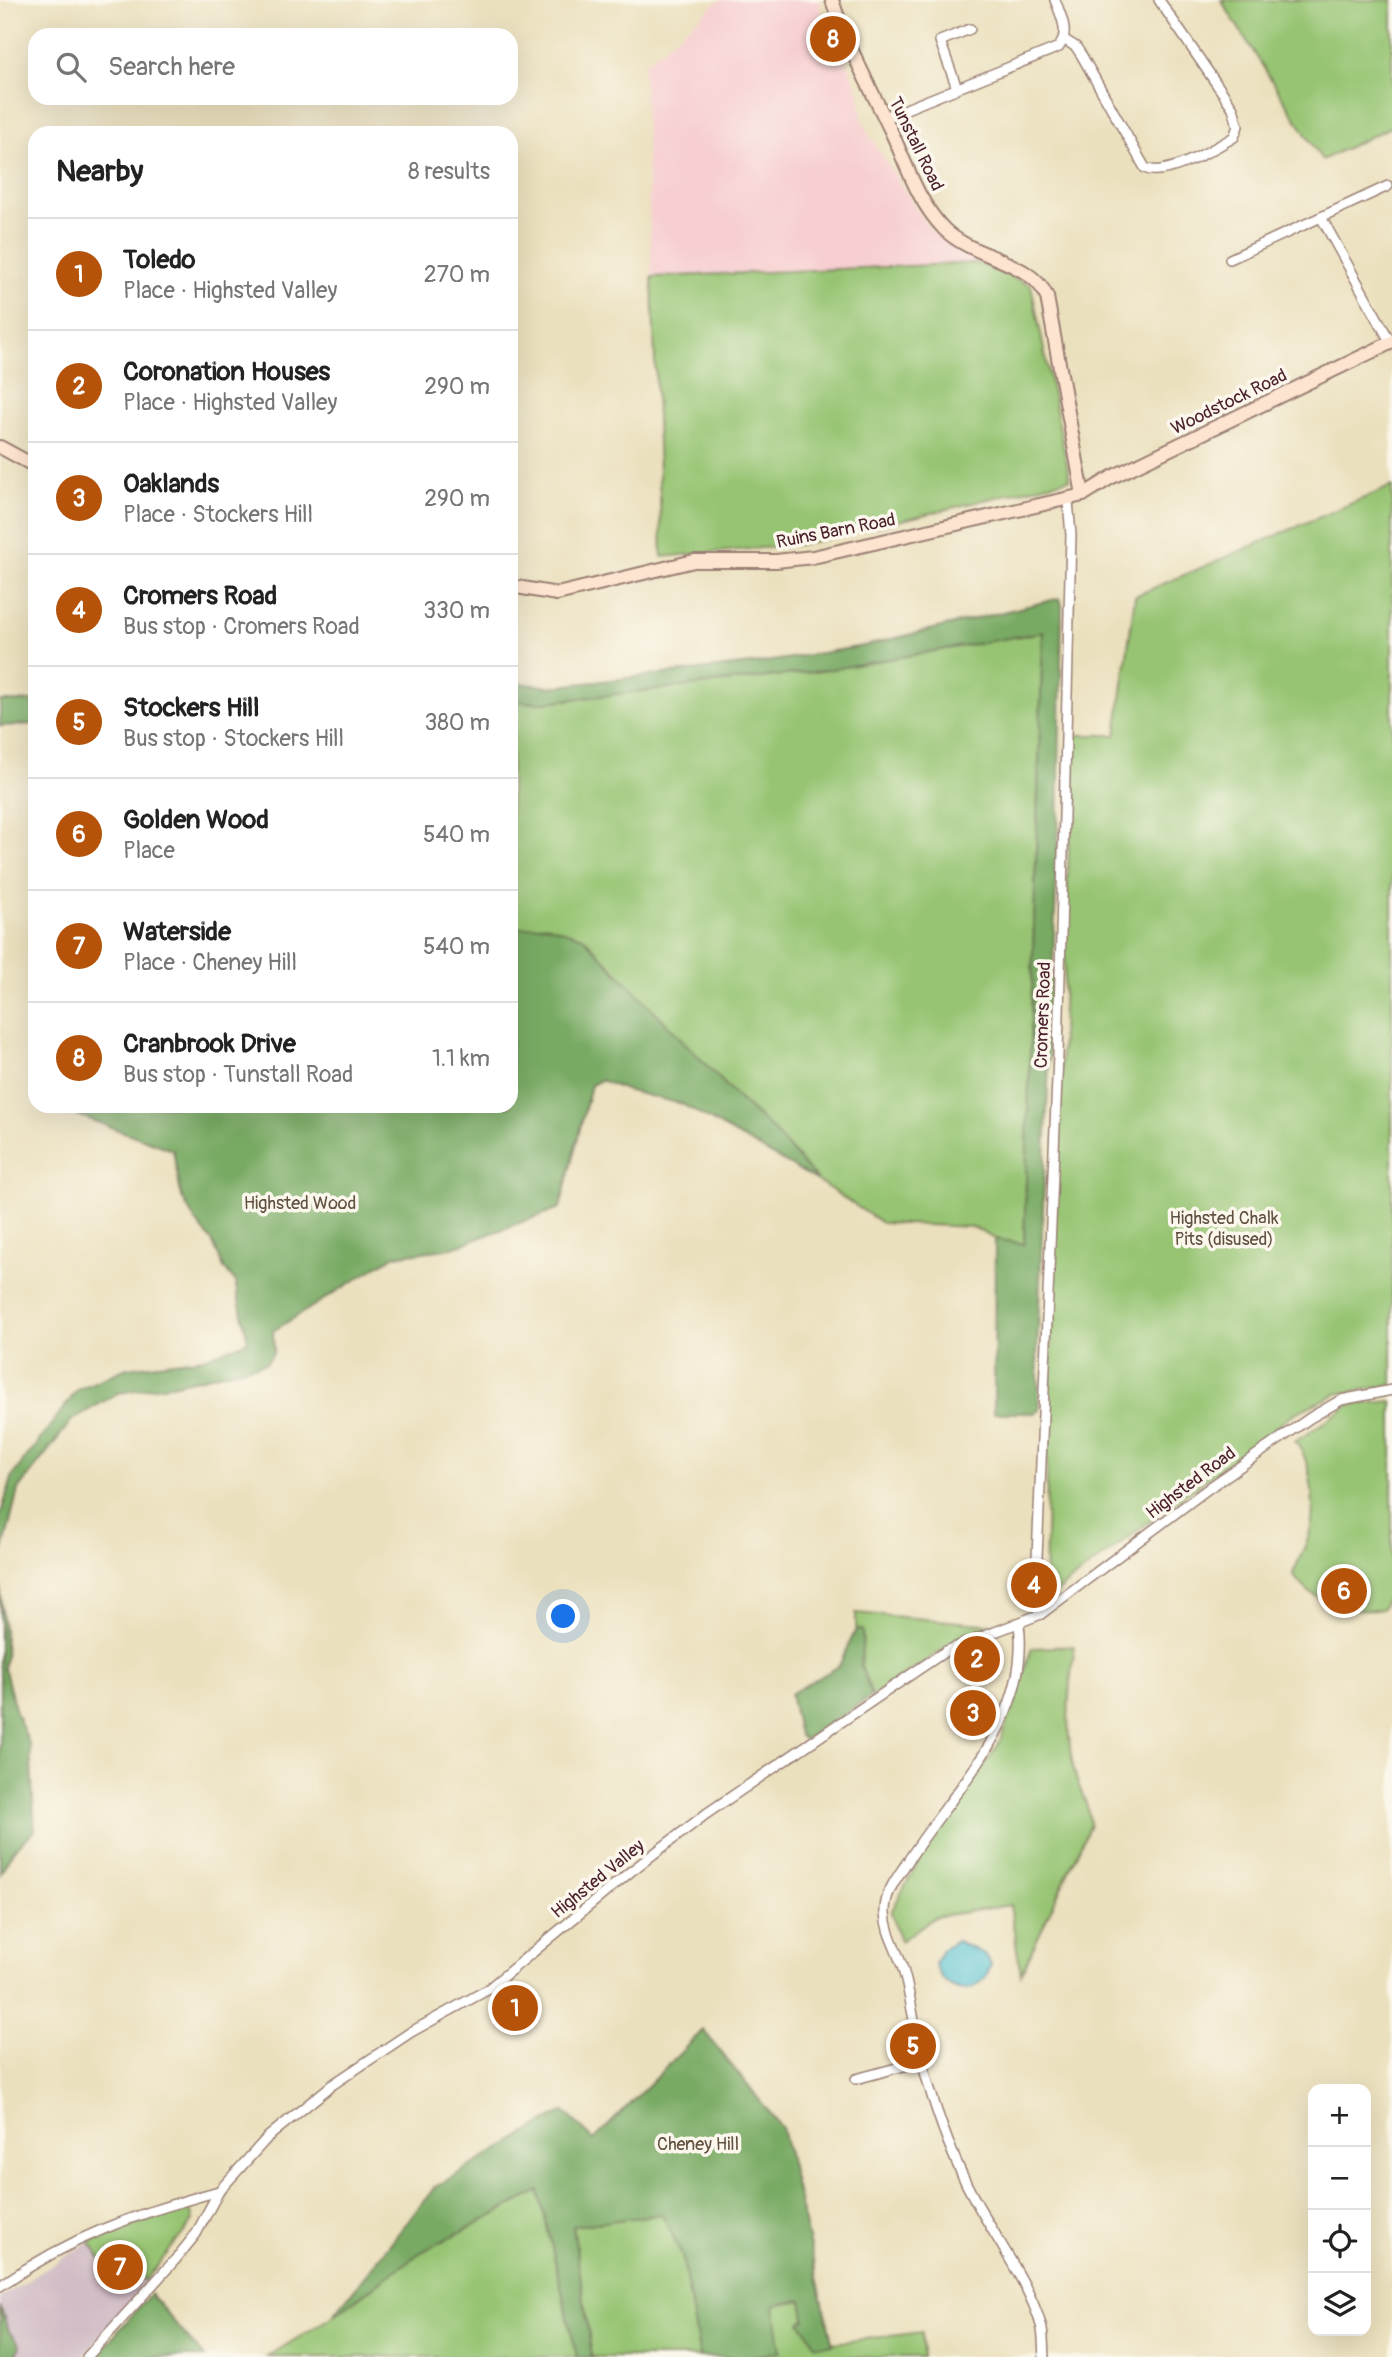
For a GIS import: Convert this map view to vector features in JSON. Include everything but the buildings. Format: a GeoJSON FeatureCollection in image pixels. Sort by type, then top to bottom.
{"type":"FeatureCollection","features":[{"type":"Feature","properties":{"kind":"street","name":"Tunstall Road"},"geometry":{"type":"LineString","coordinates":[[832,0],[853,58],[922,201],[945,230],[978,253],[1031,273],[1042,284],[1047,297],[1083,495]]}},
{"type":"Feature","properties":{"kind":"street"},"geometry":{"type":"LineString","coordinates":[[884,118],[1053,52],[1065,40],[1065,29],[1055,0]]}},
{"type":"Feature","properties":{"kind":"street"},"geometry":{"type":"LineString","coordinates":[[1065,40],[1082,55],[1144,168],[1152,172],[1170,169],[1234,137],[1238,126],[1233,107],[1159,0]]}},
{"type":"Feature","properties":{"kind":"street"},"geometry":{"type":"LineString","coordinates":[[957,88],[940,41],[970,29]]}},
{"type":"Feature","properties":{"kind":"street"},"geometry":{"type":"LineString","coordinates":[[1230,259],[1388,186]]}},
{"type":"Feature","properties":{"kind":"street"},"geometry":{"type":"LineString","coordinates":[[1321,217],[1391,342]]}},
{"type":"Feature","properties":{"kind":"street","name":"Woodstock Road"},"geometry":{"type":"LineString","coordinates":[[1083,495],[1112,477],[1391,342]]}},
{"type":"Feature","properties":{"kind":"street"},"geometry":{"type":"LineString","coordinates":[[0,447],[28,462]]}},
{"type":"Feature","properties":{"kind":"street","name":"Ruins Barn Road"},"geometry":{"type":"LineString","coordinates":[[518,587],[557,594],[694,561],[776,561],[813,557],[1068,501],[1083,495]]}},
{"type":"Feature","properties":{"kind":"street","name":"Cromers Road"},"geometry":{"type":"LineString","coordinates":[[1041,1614],[1037,1558],[1058,1055],[1071,535],[1068,501]]}},
{"type":"Feature","properties":{"kind":"street","name":"Highsted Road"},"geometry":{"type":"LineString","coordinates":[[1019,1624],[1041,1614],[1209,1488],[1310,1418],[1341,1400],[1392,1390]]}},
{"type":"Feature","properties":{"kind":"street"},"geometry":{"type":"LineString","coordinates":[[1019,1624],[1020,1668],[996,1738],[975,1772],[927,1830],[888,1895],[885,1912],[892,1943],[904,1970],[922,2061],[954,2157],[1038,2317],[1042,2327],[1044,2357]]}},
{"type":"Feature","properties":{"kind":"street","name":"Highsted Valley"},"geometry":{"type":"LineString","coordinates":[[219,2191],[268,2137],[332,2085],[411,2032],[487,1990],[630,1872],[706,1814],[946,1651],[1019,1624]]}},
{"type":"Feature","properties":{"kind":"street"},"geometry":{"type":"LineString","coordinates":[[856,2079],[922,2061]]}},
{"type":"Feature","properties":{"kind":"street"},"geometry":{"type":"LineString","coordinates":[[0,2286],[47,2254],[97,2230],[219,2191]]}},
{"type":"Feature","properties":{"kind":"street"},"geometry":{"type":"LineString","coordinates":[[87,2357],[196,2234],[219,2191]]}},
{"type":"Feature","properties":{"kind":"shaded area"},"geometry":{"type":"Polygon","coordinates":[[[720,0],[819,0],[823,24],[846,61],[859,91],[862,118],[869,135],[928,227],[978,263],[652,277],[643,65],[720,0]]]}},
{"type":"Feature","properties":{"kind":"shaded area"},"geometry":{"type":"Polygon","coordinates":[[[89,2242],[122,2287],[141,2275],[145,2281],[127,2309],[83,2357],[4,2357],[0,2351],[0,2298],[89,2242]]]}},
{"type":"Feature","properties":{"kind":"green space"},"geometry":{"type":"Polygon","coordinates":[[[1221,0],[1392,0],[1392,126],[1322,160],[1221,0]]]}},
{"type":"Feature","properties":{"kind":"green space"},"geometry":{"type":"Polygon","coordinates":[[[978,263],[1031,285],[1070,479],[804,544],[662,557],[652,277],[978,263]]]}},
{"type":"Feature","properties":{"kind":"green space","name":"Highsted Chalk Pits (disused)"},"geometry":{"type":"Polygon","coordinates":[[[1392,486],[1392,1385],[1336,1394],[1295,1413],[1045,1600],[1048,1412],[1073,735],[1116,735],[1135,596],[1392,486]]]}},
{"type":"Feature","properties":{"kind":"green space"},"geometry":{"type":"Polygon","coordinates":[[[1060,598],[1062,605],[1058,838],[1037,1356],[1040,1410],[1034,1413],[994,1413],[995,1239],[1024,1244],[1043,632],[821,671],[538,703],[518,702],[518,683],[550,687],[760,663],[864,646],[1060,598]]]}},
{"type":"Feature","properties":{"kind":"green space"},"geometry":{"type":"Polygon","coordinates":[[[1043,632],[1024,1244],[995,1239],[972,1227],[882,1223],[818,1181],[772,1129],[740,1100],[583,937],[518,930],[518,702],[538,703],[821,671],[1043,632]]]}},
{"type":"Feature","properties":{"kind":"green space"},"geometry":{"type":"Polygon","coordinates":[[[0,701],[28,701],[28,724],[0,726],[0,701]]]}},
{"type":"Feature","properties":{"kind":"green space","name":"Highsted Wood"},"geometry":{"type":"Polygon","coordinates":[[[546,925],[583,937],[740,1100],[772,1129],[818,1181],[682,1104],[625,1090],[601,1080],[591,1085],[560,1208],[452,1248],[394,1256],[273,1331],[274,1352],[266,1363],[176,1384],[118,1393],[72,1420],[18,1490],[0,1562],[0,1516],[13,1475],[78,1389],[127,1368],[204,1358],[248,1341],[235,1282],[181,1195],[173,1150],[72,1113],[518,1113],[518,928],[546,925]]]}},
{"type":"Feature","properties":{"kind":"green space"},"geometry":{"type":"Polygon","coordinates":[[[1392,1401],[1392,1584],[1382,1609],[1345,1608],[1309,1592],[1293,1574],[1311,1528],[1313,1502],[1306,1461],[1295,1442],[1349,1405],[1392,1401]]]}},
{"type":"Feature","properties":{"kind":"green space"},"geometry":{"type":"Polygon","coordinates":[[[0,1583],[6,1654],[4,1667],[16,1712],[30,1746],[35,1831],[14,1849],[0,1874],[0,1583]]]}},
{"type":"Feature","properties":{"kind":"green space"},"geometry":{"type":"Polygon","coordinates":[[[856,1613],[994,1625],[945,1648],[872,1696],[861,1666],[863,1631],[856,1629],[856,1613]]]}},
{"type":"Feature","properties":{"kind":"green space"},"geometry":{"type":"Polygon","coordinates":[[[856,1629],[863,1630],[861,1666],[872,1696],[805,1740],[799,1735],[790,1694],[839,1666],[856,1629]]]}},
{"type":"Feature","properties":{"kind":"green space"},"geometry":{"type":"Polygon","coordinates":[[[1075,1646],[1069,1695],[1070,1746],[1090,1825],[1021,1974],[1010,1905],[935,1917],[900,1941],[891,1912],[925,1849],[999,1744],[1032,1648],[1075,1646]]]}},
{"type":"Feature","properties":{"kind":"green space","name":"Cheney Hill"},"geometry":{"type":"Polygon","coordinates":[[[703,2030],[782,2128],[833,2345],[816,2345],[800,2322],[805,2319],[802,2300],[774,2305],[781,2352],[744,2357],[700,2357],[682,2255],[662,2214],[573,2226],[592,2357],[577,2357],[539,2191],[421,2252],[333,2316],[435,2187],[564,2111],[594,2140],[703,2030]]]}},
{"type":"Feature","properties":{"kind":"green space"},"geometry":{"type":"Polygon","coordinates":[[[539,2191],[577,2357],[267,2357],[333,2316],[421,2252],[539,2191]]]}},
{"type":"Feature","properties":{"kind":"green space"},"geometry":{"type":"Polygon","coordinates":[[[183,2207],[190,2209],[193,2221],[145,2281],[140,2275],[122,2287],[89,2242],[183,2207]]]}},
{"type":"Feature","properties":{"kind":"green space"},"geometry":{"type":"Polygon","coordinates":[[[663,2214],[682,2255],[700,2357],[592,2357],[573,2226],[663,2214]]]}},
{"type":"Feature","properties":{"kind":"green space"},"geometry":{"type":"Polygon","coordinates":[[[150,2294],[204,2357],[96,2357],[150,2294]]]}},
{"type":"Feature","properties":{"kind":"green space"},"geometry":{"type":"Polygon","coordinates":[[[802,2300],[806,2320],[801,2322],[816,2345],[922,2332],[923,2357],[744,2357],[780,2352],[773,2305],[802,2300]]]}},
{"type":"Feature","properties":{"kind":"green space"},"geometry":{"type":"Polygon","coordinates":[[[0,2306],[8,2330],[20,2346],[14,2357],[0,2357],[0,2306]]]}},
{"type":"Feature","properties":{"kind":"water"},"geometry":{"type":"Polygon","coordinates":[[[957,1941],[986,1955],[991,1964],[980,1983],[964,1990],[947,1983],[935,1964],[942,1950],[957,1941]]]}},
{"type":"Feature","properties":{"kind":"place","name":"Cranbrook Drive"},"geometry":{"type":"Point","coordinates":[833,39]}},
{"type":"Feature","properties":{"kind":"place","name":"Cromers Road"},"geometry":{"type":"Point","coordinates":[1034,1585]}},
{"type":"Feature","properties":{"kind":"place","name":"Golden Wood"},"geometry":{"type":"Point","coordinates":[1344,1591]}},
{"type":"Feature","properties":{"kind":"place","name":"Coronation Houses"},"geometry":{"type":"Point","coordinates":[977,1659]}},
{"type":"Feature","properties":{"kind":"place","name":"Oaklands"},"geometry":{"type":"Point","coordinates":[973,1713]}},
{"type":"Feature","properties":{"kind":"place","name":"Toledo"},"geometry":{"type":"Point","coordinates":[515,2008]}},
{"type":"Feature","properties":{"kind":"place","name":"Stockers Hill"},"geometry":{"type":"Point","coordinates":[913,2046]}},
{"type":"Feature","properties":{"kind":"place","name":"Waterside"},"geometry":{"type":"Point","coordinates":[120,2267]}}]}
